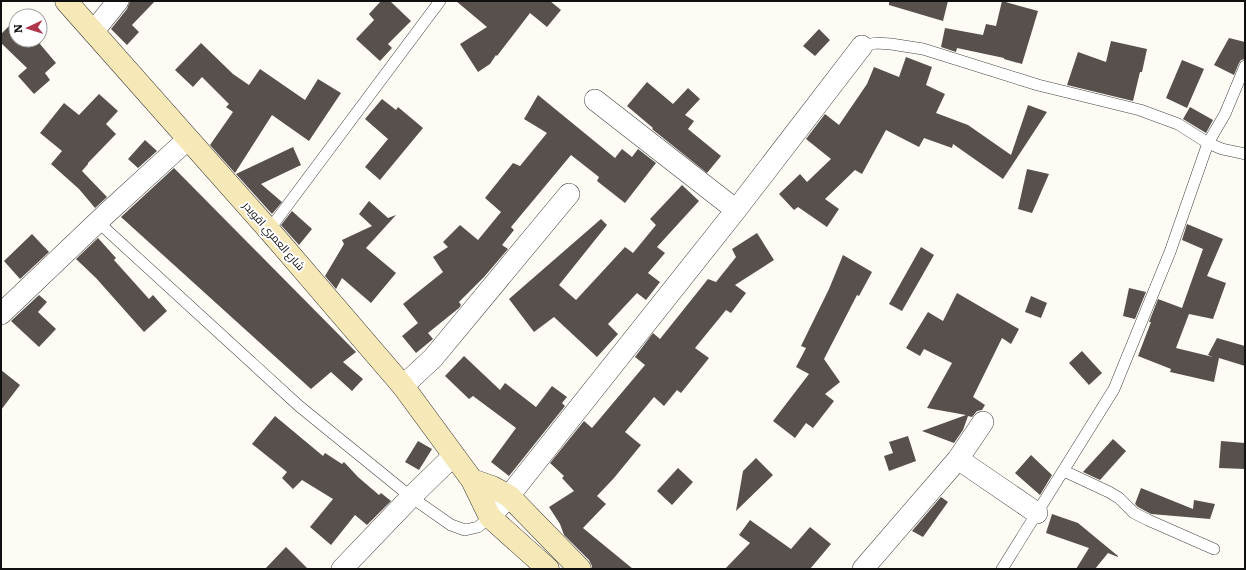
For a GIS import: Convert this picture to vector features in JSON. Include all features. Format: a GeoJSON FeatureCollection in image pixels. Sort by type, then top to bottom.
{"type":"FeatureCollection","features":[{"type":"Feature","properties":{"kind":"street","name":"شارع العمري اقويدر"},"geometry":{"type":"LineString","coordinates":[[66,1],[403,386],[472,480],[490,518],[548,569]]}},
{"type":"Feature","properties":{"kind":"street"},"geometry":{"type":"LineString","coordinates":[[93,32],[118,1]]}},
{"type":"Feature","properties":{"kind":"street"},"geometry":{"type":"LineString","coordinates":[[490,518],[736,210],[862,46]]}},
{"type":"Feature","properties":{"kind":"street"},"geometry":{"type":"LineString","coordinates":[[594,100],[736,210]]}},
{"type":"Feature","properties":{"kind":"street"},"geometry":{"type":"LineString","coordinates":[[1,314],[188,139]]}},
{"type":"Feature","properties":{"kind":"street"},"geometry":{"type":"LineString","coordinates":[[403,386],[433,358],[569,194]]}},
{"type":"Feature","properties":{"kind":"street"},"geometry":{"type":"LineString","coordinates":[[863,569],[958,459],[983,422]]}},
{"type":"Feature","properties":{"kind":"street"},"geometry":{"type":"LineString","coordinates":[[342,569],[411,497],[454,455]]}},
{"type":"Feature","properties":{"kind":"street"},"geometry":{"type":"LineString","coordinates":[[958,459],[1036,513]]}},
{"type":"Feature","properties":{"kind":"street"},"geometry":{"type":"LineString","coordinates":[[472,480],[492,487],[509,496],[580,569]]}},
{"type":"Feature","properties":{"kind":"lane"},"geometry":{"type":"LineString","coordinates":[[268,230],[440,1]]}},
{"type":"Feature","properties":{"kind":"lane"},"geometry":{"type":"LineString","coordinates":[[862,46],[876,43],[922,49],[1038,85],[1140,110],[1178,124],[1208,143],[1222,149],[1245,154]]}},
{"type":"Feature","properties":{"kind":"lane"},"geometry":{"type":"LineString","coordinates":[[1002,569],[1114,389],[1170,252],[1208,143],[1225,114],[1245,66]]}},
{"type":"Feature","properties":{"kind":"lane"},"geometry":{"type":"LineString","coordinates":[[98,222],[299,406],[411,497],[451,525],[465,530],[478,527],[490,518]]}},
{"type":"Feature","properties":{"kind":"lane"},"geometry":{"type":"LineString","coordinates":[[1064,471],[1109,492],[1119,498],[1134,513],[1214,549]]}},
{"type":"Feature","properties":{"kind":"building"},"geometry":{"type":"Polygon","coordinates":[[[130,1],[155,1],[132,25],[139,32],[127,45],[111,29],[127,9],[130,1]]]}},
{"type":"Feature","properties":{"kind":"building"},"geometry":{"type":"Polygon","coordinates":[[[381,1],[390,1],[411,21],[388,44],[392,48],[380,61],[356,39],[374,20],[369,14],[381,1]]]}},
{"type":"Feature","properties":{"kind":"building"},"geometry":{"type":"Polygon","coordinates":[[[456,1],[550,1],[561,10],[547,27],[530,13],[490,64],[478,72],[460,44],[487,27],[456,1]]]}},
{"type":"Feature","properties":{"kind":"building"},"geometry":{"type":"Polygon","coordinates":[[[889,1],[948,1],[943,21],[889,5],[889,1]]]}},
{"type":"Feature","properties":{"kind":"building"},"geometry":{"type":"Polygon","coordinates":[[[1002,1],[1038,11],[1022,64],[1004,58],[957,48],[956,52],[941,47],[945,28],[983,35],[986,24],[996,26],[1002,1]]]}},
{"type":"Feature","properties":{"kind":"building"},"geometry":{"type":"Polygon","coordinates":[[[8,27],[8,48],[43,48],[56,63],[45,73],[50,80],[34,94],[18,76],[27,68],[1,43],[1,34],[8,27]]]}},
{"type":"Feature","properties":{"kind":"building"},"geometry":{"type":"Polygon","coordinates":[[[819,29],[830,40],[815,56],[803,46],[819,29]]]}},
{"type":"Feature","properties":{"kind":"building"},"geometry":{"type":"Polygon","coordinates":[[[1229,38],[1245,42],[1245,59],[1241,60],[1234,75],[1214,65],[1229,38]]]}},
{"type":"Feature","properties":{"kind":"building"},"geometry":{"type":"Polygon","coordinates":[[[1111,41],[1147,49],[1133,101],[1067,85],[1078,52],[1106,62],[1111,41]]]}},
{"type":"Feature","properties":{"kind":"building"},"geometry":{"type":"Polygon","coordinates":[[[201,43],[233,74],[249,85],[260,69],[305,100],[318,79],[341,93],[309,141],[272,115],[235,173],[210,145],[233,112],[226,107],[229,104],[202,77],[193,87],[175,70],[201,43]]]}},
{"type":"Feature","properties":{"kind":"building"},"geometry":{"type":"Polygon","coordinates":[[[906,57],[932,67],[926,85],[945,94],[936,113],[968,125],[1011,155],[1028,105],[1047,112],[1003,179],[953,144],[952,148],[924,138],[919,147],[886,130],[862,174],[855,170],[825,199],[839,209],[827,227],[798,207],[794,210],[779,194],[800,174],[807,182],[831,159],[806,139],[825,114],[839,125],[867,84],[874,67],[899,77],[906,57]]]}},
{"type":"Feature","properties":{"kind":"building"},"geometry":{"type":"Polygon","coordinates":[[[1182,60],[1204,69],[1187,108],[1166,98],[1182,60]]]}},
{"type":"Feature","properties":{"kind":"building"},"geometry":{"type":"Polygon","coordinates":[[[647,82],[673,104],[688,88],[700,99],[685,115],[694,121],[688,129],[721,156],[707,173],[652,129],[653,128],[627,106],[647,82]]]}},
{"type":"Feature","properties":{"kind":"building"},"geometry":{"type":"Polygon","coordinates":[[[99,94],[118,111],[106,124],[116,134],[82,171],[107,197],[95,208],[79,189],[51,164],[62,151],[40,133],[64,103],[79,115],[99,94]]]}},
{"type":"Feature","properties":{"kind":"building"},"geometry":{"type":"Polygon","coordinates":[[[538,95],[615,158],[622,149],[632,157],[638,149],[656,163],[625,203],[597,181],[599,177],[571,155],[511,227],[514,230],[502,245],[508,249],[484,277],[459,302],[461,305],[459,308],[428,333],[433,339],[416,353],[402,336],[418,323],[403,304],[443,272],[433,257],[448,247],[443,242],[460,225],[478,240],[501,212],[485,198],[513,163],[520,166],[547,133],[524,119],[538,95]]]}},
{"type":"Feature","properties":{"kind":"building"},"geometry":{"type":"Polygon","coordinates":[[[382,99],[396,110],[398,107],[423,128],[380,180],[365,167],[388,139],[365,119],[382,99]]]}},
{"type":"Feature","properties":{"kind":"building"},"geometry":{"type":"Polygon","coordinates":[[[1190,107],[1213,120],[1206,133],[1183,119],[1190,107]]]}},
{"type":"Feature","properties":{"kind":"building"},"geometry":{"type":"Polygon","coordinates":[[[145,140],[157,151],[138,168],[128,159],[145,140]]]}},
{"type":"Feature","properties":{"kind":"building"},"geometry":{"type":"Polygon","coordinates":[[[293,147],[301,165],[261,184],[282,202],[272,214],[236,174],[293,147]]]}},
{"type":"Feature","properties":{"kind":"building"},"geometry":{"type":"Polygon","coordinates":[[[174,168],[356,352],[343,362],[363,379],[352,391],[331,372],[311,389],[121,217],[174,168]]]}},
{"type":"Feature","properties":{"kind":"building"},"geometry":{"type":"Polygon","coordinates":[[[1027,169],[1049,174],[1032,213],[1018,209],[1027,169]]]}},
{"type":"Feature","properties":{"kind":"building"},"geometry":{"type":"Polygon","coordinates":[[[682,185],[699,201],[657,247],[665,253],[648,273],[660,282],[646,300],[637,293],[608,324],[618,334],[597,357],[554,317],[534,332],[509,299],[601,219],[607,225],[559,285],[576,300],[625,247],[633,253],[656,225],[650,219],[682,185]]]}},
{"type":"Feature","properties":{"kind":"building"},"geometry":{"type":"Polygon","coordinates":[[[369,201],[388,218],[396,215],[366,248],[396,273],[371,303],[342,278],[336,289],[325,276],[344,244],[342,240],[372,226],[359,214],[369,201]]]}},
{"type":"Feature","properties":{"kind":"building"},"geometry":{"type":"Polygon","coordinates":[[[292,211],[312,229],[299,245],[281,225],[292,211]]]}},
{"type":"Feature","properties":{"kind":"building"},"geometry":{"type":"Polygon","coordinates":[[[1187,224],[1223,239],[1207,276],[1226,283],[1213,319],[1189,314],[1176,348],[1213,357],[1208,355],[1217,338],[1245,346],[1245,366],[1219,358],[1214,382],[1170,372],[1171,369],[1138,356],[1158,299],[1182,308],[1203,249],[1182,240],[1187,224]]]}},
{"type":"Feature","properties":{"kind":"building"},"geometry":{"type":"Polygon","coordinates":[[[757,233],[774,260],[735,285],[746,293],[731,313],[726,310],[695,348],[709,358],[681,393],[677,390],[664,406],[654,397],[625,432],[641,445],[597,496],[606,504],[583,528],[633,569],[592,569],[589,560],[564,535],[560,524],[549,507],[574,491],[562,478],[564,476],[550,463],[584,421],[592,428],[645,365],[635,357],[653,333],[660,339],[708,279],[716,282],[736,257],[732,249],[757,233]]]}},
{"type":"Feature","properties":{"kind":"building"},"geometry":{"type":"Polygon","coordinates":[[[32,234],[49,252],[20,279],[4,261],[32,234]]]}},
{"type":"Feature","properties":{"kind":"building"},"geometry":{"type":"Polygon","coordinates":[[[98,238],[116,258],[114,260],[149,299],[153,295],[167,311],[144,332],[96,278],[76,259],[98,238]]]}},
{"type":"Feature","properties":{"kind":"building"},"geometry":{"type":"Polygon","coordinates":[[[921,247],[934,255],[902,311],[889,304],[921,247]]]}},
{"type":"Feature","properties":{"kind":"building"},"geometry":{"type":"Polygon","coordinates":[[[843,255],[872,272],[859,296],[857,295],[824,359],[840,382],[825,394],[834,401],[813,428],[806,423],[795,438],[773,421],[809,374],[796,367],[806,348],[801,346],[829,289],[843,255]]]}},
{"type":"Feature","properties":{"kind":"building"},"geometry":{"type":"Polygon","coordinates":[[[1129,288],[1146,292],[1135,319],[1123,316],[1129,288]]]}},
{"type":"Feature","properties":{"kind":"building"},"geometry":{"type":"Polygon","coordinates":[[[957,293],[1019,329],[1011,344],[1002,338],[973,397],[985,405],[982,410],[977,411],[972,417],[968,416],[963,430],[954,443],[922,431],[966,415],[927,408],[952,363],[924,349],[920,356],[906,348],[928,312],[943,321],[957,293]]]}},
{"type":"Feature","properties":{"kind":"building"},"geometry":{"type":"Polygon","coordinates":[[[39,295],[47,302],[38,312],[56,329],[39,347],[11,321],[39,295]]]}},
{"type":"Feature","properties":{"kind":"building"},"geometry":{"type":"Polygon","coordinates":[[[1031,296],[1047,303],[1041,318],[1025,312],[1031,296]]]}},
{"type":"Feature","properties":{"kind":"building"},"geometry":{"type":"Polygon","coordinates":[[[1082,351],[1102,373],[1089,385],[1069,363],[1082,351]]]}},
{"type":"Feature","properties":{"kind":"building"},"geometry":{"type":"Polygon","coordinates":[[[464,356],[500,390],[505,383],[536,407],[552,386],[567,397],[562,403],[565,406],[509,476],[491,462],[516,428],[473,396],[469,399],[445,376],[464,356]]]}},
{"type":"Feature","properties":{"kind":"building"},"geometry":{"type":"Polygon","coordinates":[[[1,370],[20,385],[1,410],[1,370]]]}},
{"type":"Feature","properties":{"kind":"building"},"geometry":{"type":"Polygon","coordinates":[[[275,416],[323,456],[325,453],[342,464],[344,462],[358,477],[379,495],[381,493],[391,501],[367,525],[355,515],[331,545],[310,527],[333,499],[302,480],[293,489],[282,478],[287,472],[252,444],[275,416]]]}},
{"type":"Feature","properties":{"kind":"building"},"geometry":{"type":"Polygon","coordinates":[[[908,436],[916,461],[889,471],[884,456],[893,453],[889,442],[908,436]]]}},
{"type":"Feature","properties":{"kind":"building"},"geometry":{"type":"Polygon","coordinates":[[[1113,439],[1126,451],[1100,480],[1083,472],[1113,439]]]}},
{"type":"Feature","properties":{"kind":"building"},"geometry":{"type":"Polygon","coordinates":[[[418,441],[432,449],[419,470],[405,462],[418,441]]]}},
{"type":"Feature","properties":{"kind":"building"},"geometry":{"type":"Polygon","coordinates":[[[1221,441],[1245,443],[1245,469],[1219,468],[1221,441]]]}},
{"type":"Feature","properties":{"kind":"building"},"geometry":{"type":"Polygon","coordinates":[[[1031,455],[1052,475],[1040,495],[1015,473],[1031,455]]]}},
{"type":"Feature","properties":{"kind":"building"},"geometry":{"type":"Polygon","coordinates":[[[756,458],[773,475],[736,511],[743,471],[756,458]]]}},
{"type":"Feature","properties":{"kind":"building"},"geometry":{"type":"Polygon","coordinates":[[[678,468],[693,482],[672,505],[657,491],[678,468]]]}},
{"type":"Feature","properties":{"kind":"building"},"geometry":{"type":"Polygon","coordinates":[[[1141,488],[1193,509],[1194,500],[1215,504],[1210,519],[1151,514],[1135,504],[1141,488]]]}},
{"type":"Feature","properties":{"kind":"building"},"geometry":{"type":"Polygon","coordinates":[[[941,497],[948,502],[923,537],[912,531],[941,497]]]}},
{"type":"Feature","properties":{"kind":"building"},"geometry":{"type":"Polygon","coordinates":[[[1052,514],[1078,523],[1118,557],[1108,553],[1095,569],[1076,569],[1089,548],[1046,533],[1052,514]]]}},
{"type":"Feature","properties":{"kind":"building"},"geometry":{"type":"Polygon","coordinates":[[[750,520],[791,549],[810,527],[831,544],[810,569],[725,569],[750,543],[739,535],[750,520]]]}},
{"type":"Feature","properties":{"kind":"building"},"geometry":{"type":"Polygon","coordinates":[[[286,547],[308,569],[265,569],[286,547]]]}}]}
